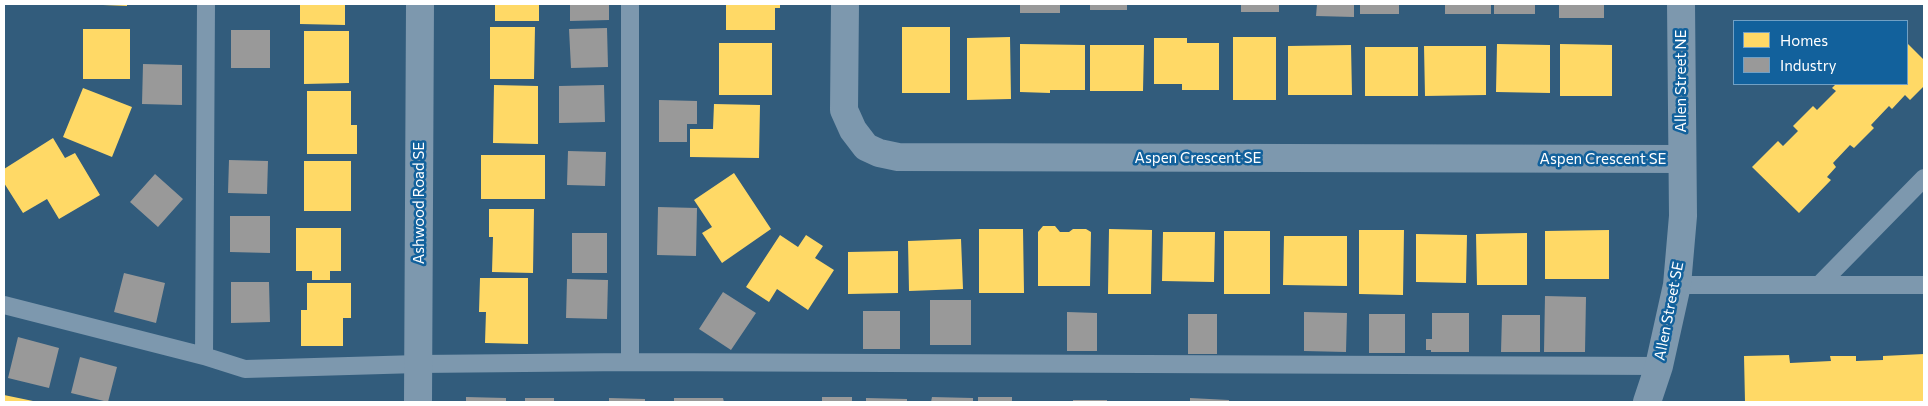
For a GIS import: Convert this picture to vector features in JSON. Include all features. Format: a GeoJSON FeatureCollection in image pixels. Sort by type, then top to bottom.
{"type":"FeatureCollection","features":[{"type":"Feature","properties":{"kind":"street","name":"Ashwood Road SE"},"geometry":{"type":"LineString","coordinates":[[418,402],[420,4]]}},
{"type":"Feature","properties":{"kind":"street","name":"Aspen Crescent SE"},"geometry":{"type":"LineString","coordinates":[[845,4],[844,110],[853,130],[866,147],[879,153],[898,157],[1682,159]]}},
{"type":"Feature","properties":{"kind":"street","name":"Allen Street NE"},"geometry":{"type":"LineString","coordinates":[[1681,4],[1682,159]]}},
{"type":"Feature","properties":{"kind":"street","name":"Allen Street SE"},"geometry":{"type":"LineString","coordinates":[[1647,402],[1659,366],[1677,284],[1683,216],[1682,159]]}},
{"type":"Feature","properties":{"kind":"lane"},"geometry":{"type":"LineString","coordinates":[[204,356],[206,4]]}},
{"type":"Feature","properties":{"kind":"lane"},"geometry":{"type":"LineString","coordinates":[[630,4],[630,362]]}},
{"type":"Feature","properties":{"kind":"lane"},"geometry":{"type":"LineString","coordinates":[[1820,284],[1924,178]]}},
{"type":"Feature","properties":{"kind":"lane"},"geometry":{"type":"LineString","coordinates":[[1677,284],[1924,285]]}},
{"type":"Feature","properties":{"kind":"lane"},"geometry":{"type":"LineString","coordinates":[[4,305],[204,356],[245,369],[418,364],[630,362],[1659,366]]}},
{"type":"Feature","properties":{"kind":"building: Homes"},"geometry":{"type":"Polygon","coordinates":[[[127,4],[127,6],[103,5],[127,4]]]}},
{"type":"Feature","properties":{"kind":"building: Homes"},"geometry":{"type":"Polygon","coordinates":[[[300,4],[345,4],[345,25],[300,24],[300,4]]]}},
{"type":"Feature","properties":{"kind":"building: Homes"},"geometry":{"type":"Polygon","coordinates":[[[495,4],[539,4],[539,21],[495,21],[495,4]]]}},
{"type":"Feature","properties":{"kind":"building: Homes"},"geometry":{"type":"Polygon","coordinates":[[[726,4],[780,4],[780,8],[775,8],[775,30],[726,30],[726,4]]]}},
{"type":"Feature","properties":{"kind":"building: Homes"},"geometry":{"type":"Polygon","coordinates":[[[490,27],[535,27],[534,79],[490,79],[490,27]]]}},
{"type":"Feature","properties":{"kind":"building: Homes"},"geometry":{"type":"Polygon","coordinates":[[[902,27],[950,27],[950,93],[902,93],[902,27]]]}},
{"type":"Feature","properties":{"kind":"building: Homes"},"geometry":{"type":"Polygon","coordinates":[[[83,29],[130,29],[130,79],[83,79],[83,29]]]}},
{"type":"Feature","properties":{"kind":"building: Homes"},"geometry":{"type":"Polygon","coordinates":[[[304,31],[349,31],[349,83],[304,84],[304,31]]]}},
{"type":"Feature","properties":{"kind":"building: Homes"},"geometry":{"type":"Polygon","coordinates":[[[1010,37],[1011,99],[967,100],[967,38],[1010,37]]]}},
{"type":"Feature","properties":{"kind":"building: Homes"},"geometry":{"type":"Polygon","coordinates":[[[1233,37],[1276,37],[1276,100],[1233,100],[1233,37]]]}},
{"type":"Feature","properties":{"kind":"building: Homes"},"geometry":{"type":"Polygon","coordinates":[[[1154,38],[1187,38],[1187,43],[1219,43],[1219,90],[1182,90],[1182,84],[1154,84],[1154,38]]]}},
{"type":"Feature","properties":{"kind":"building: Homes"},"geometry":{"type":"Polygon","coordinates":[[[719,43],[772,43],[772,95],[719,95],[719,43]]]}},
{"type":"Feature","properties":{"kind":"building: Homes"},"geometry":{"type":"Polygon","coordinates":[[[1020,44],[1085,45],[1085,90],[1050,90],[1050,93],[1020,92],[1020,44]]]}},
{"type":"Feature","properties":{"kind":"building: Homes"},"geometry":{"type":"Polygon","coordinates":[[[1497,44],[1550,45],[1550,93],[1496,92],[1497,44]]]}},
{"type":"Feature","properties":{"kind":"building: Homes"},"geometry":{"type":"Polygon","coordinates":[[[1560,44],[1612,45],[1612,96],[1560,96],[1560,44]]]}},
{"type":"Feature","properties":{"kind":"building: Homes"},"geometry":{"type":"Polygon","coordinates":[[[1908,44],[1924,60],[1924,86],[1910,100],[1905,95],[1892,109],[1889,106],[1871,125],[1874,128],[1854,148],[1850,145],[1833,163],[1836,167],[1827,177],[1831,180],[1799,213],[1752,167],[1778,141],[1783,146],[1798,131],[1793,126],[1813,106],[1817,110],[1836,91],[1832,88],[1835,85],[1908,85],[1908,44]]]}},
{"type":"Feature","properties":{"kind":"building: Homes"},"geometry":{"type":"Polygon","coordinates":[[[1090,45],[1144,45],[1143,91],[1090,91],[1090,45]]]}},
{"type":"Feature","properties":{"kind":"building: Homes"},"geometry":{"type":"Polygon","coordinates":[[[1351,45],[1352,95],[1288,95],[1288,46],[1351,45]]]}},
{"type":"Feature","properties":{"kind":"building: Homes"},"geometry":{"type":"Polygon","coordinates":[[[1424,46],[1486,46],[1486,95],[1425,96],[1424,46]]]}},
{"type":"Feature","properties":{"kind":"building: Homes"},"geometry":{"type":"Polygon","coordinates":[[[1365,47],[1418,47],[1418,96],[1365,96],[1365,47]]]}},
{"type":"Feature","properties":{"kind":"building: Homes"},"geometry":{"type":"Polygon","coordinates":[[[494,85],[538,86],[538,144],[493,143],[494,85]]]}},
{"type":"Feature","properties":{"kind":"building: Homes"},"geometry":{"type":"Polygon","coordinates":[[[83,88],[132,107],[112,157],[63,137],[83,88]]]}},
{"type":"Feature","properties":{"kind":"building: Homes"},"geometry":{"type":"Polygon","coordinates":[[[307,91],[351,91],[351,125],[357,125],[357,154],[307,154],[307,91]]]}},
{"type":"Feature","properties":{"kind":"building: Homes"},"geometry":{"type":"Polygon","coordinates":[[[714,104],[760,105],[759,158],[690,157],[690,129],[713,129],[714,104]]]}},
{"type":"Feature","properties":{"kind":"building: Homes"},"geometry":{"type":"Polygon","coordinates":[[[53,138],[65,158],[75,153],[100,195],[59,219],[47,199],[23,213],[4,183],[4,169],[53,138]]]}},
{"type":"Feature","properties":{"kind":"building: Homes"},"geometry":{"type":"Polygon","coordinates":[[[481,155],[545,155],[545,199],[481,199],[481,155]]]}},
{"type":"Feature","properties":{"kind":"building: Homes"},"geometry":{"type":"Polygon","coordinates":[[[304,161],[351,161],[351,211],[304,211],[304,161]]]}},
{"type":"Feature","properties":{"kind":"building: Homes"},"geometry":{"type":"Polygon","coordinates":[[[734,173],[771,229],[722,263],[702,233],[712,227],[694,200],[734,173]]]}},
{"type":"Feature","properties":{"kind":"building: Homes"},"geometry":{"type":"Polygon","coordinates":[[[489,209],[534,209],[533,273],[492,272],[493,237],[489,237],[489,209]]]}},
{"type":"Feature","properties":{"kind":"building: Homes"},"geometry":{"type":"Polygon","coordinates":[[[1043,226],[1055,226],[1060,232],[1086,229],[1091,232],[1090,286],[1038,286],[1038,232],[1043,226]]]}},
{"type":"Feature","properties":{"kind":"building: Homes"},"geometry":{"type":"Polygon","coordinates":[[[296,228],[341,228],[341,271],[330,271],[330,280],[312,280],[312,271],[296,271],[296,228]]]}},
{"type":"Feature","properties":{"kind":"building: Homes"},"geometry":{"type":"Polygon","coordinates":[[[979,229],[1023,229],[1024,293],[979,293],[979,229]]]}},
{"type":"Feature","properties":{"kind":"building: Homes"},"geometry":{"type":"Polygon","coordinates":[[[1109,229],[1152,230],[1151,294],[1108,294],[1109,229]]]}},
{"type":"Feature","properties":{"kind":"building: Homes"},"geometry":{"type":"Polygon","coordinates":[[[1359,230],[1404,230],[1403,295],[1359,294],[1359,230]]]}},
{"type":"Feature","properties":{"kind":"building: Homes"},"geometry":{"type":"Polygon","coordinates":[[[1609,230],[1609,279],[1545,279],[1545,231],[1609,230]]]}},
{"type":"Feature","properties":{"kind":"building: Homes"},"geometry":{"type":"Polygon","coordinates":[[[1224,231],[1270,231],[1270,294],[1224,294],[1224,231]]]}},
{"type":"Feature","properties":{"kind":"building: Homes"},"geometry":{"type":"Polygon","coordinates":[[[1163,232],[1215,232],[1214,282],[1162,281],[1163,232]]]}},
{"type":"Feature","properties":{"kind":"building: Homes"},"geometry":{"type":"Polygon","coordinates":[[[1527,233],[1527,285],[1477,285],[1476,234],[1527,233]]]}},
{"type":"Feature","properties":{"kind":"building: Homes"},"geometry":{"type":"Polygon","coordinates":[[[1416,234],[1467,235],[1466,283],[1416,282],[1416,234]]]}},
{"type":"Feature","properties":{"kind":"building: Homes"},"geometry":{"type":"Polygon","coordinates":[[[780,235],[798,247],[806,235],[823,246],[815,258],[834,270],[808,310],[777,289],[769,302],[746,287],[780,235]]]}},
{"type":"Feature","properties":{"kind":"building: Homes"},"geometry":{"type":"Polygon","coordinates":[[[1284,236],[1347,236],[1347,286],[1283,285],[1284,236]]]}},
{"type":"Feature","properties":{"kind":"building: Homes"},"geometry":{"type":"Polygon","coordinates":[[[961,239],[963,289],[909,291],[908,241],[961,239]]]}},
{"type":"Feature","properties":{"kind":"building: Homes"},"geometry":{"type":"Polygon","coordinates":[[[898,251],[898,293],[848,294],[848,252],[898,251]]]}},
{"type":"Feature","properties":{"kind":"building: Homes"},"geometry":{"type":"Polygon","coordinates":[[[480,278],[528,278],[528,344],[485,343],[486,312],[479,312],[480,278]]]}},
{"type":"Feature","properties":{"kind":"building: Homes"},"geometry":{"type":"Polygon","coordinates":[[[307,283],[351,283],[351,318],[343,318],[343,346],[301,346],[301,310],[307,310],[307,283]]]}},
{"type":"Feature","properties":{"kind":"building: Homes"},"geometry":{"type":"Polygon","coordinates":[[[1924,354],[1924,402],[1745,402],[1744,356],[1789,355],[1790,363],[1831,361],[1830,356],[1856,356],[1856,361],[1883,360],[1883,356],[1924,354]]]}},
{"type":"Feature","properties":{"kind":"building: Homes"},"geometry":{"type":"Polygon","coordinates":[[[4,395],[33,401],[33,402],[4,402],[4,395]]]}},
{"type":"Feature","properties":{"kind":"building: Industry"},"geometry":{"type":"Polygon","coordinates":[[[570,4],[609,4],[609,20],[570,21],[570,4]]]}},
{"type":"Feature","properties":{"kind":"building: Industry"},"geometry":{"type":"Polygon","coordinates":[[[1020,4],[1060,4],[1060,13],[1020,13],[1020,4]]]}},
{"type":"Feature","properties":{"kind":"building: Industry"},"geometry":{"type":"Polygon","coordinates":[[[1090,4],[1127,4],[1127,10],[1090,10],[1090,4]]]}},
{"type":"Feature","properties":{"kind":"building: Industry"},"geometry":{"type":"Polygon","coordinates":[[[1241,4],[1279,4],[1279,12],[1241,12],[1241,4]]]}},
{"type":"Feature","properties":{"kind":"building: Industry"},"geometry":{"type":"Polygon","coordinates":[[[1317,4],[1354,4],[1354,17],[1316,16],[1317,4]]]}},
{"type":"Feature","properties":{"kind":"building: Industry"},"geometry":{"type":"Polygon","coordinates":[[[1360,4],[1399,4],[1399,14],[1360,14],[1360,4]]]}},
{"type":"Feature","properties":{"kind":"building: Industry"},"geometry":{"type":"Polygon","coordinates":[[[1445,4],[1491,4],[1491,14],[1445,14],[1445,4]]]}},
{"type":"Feature","properties":{"kind":"building: Industry"},"geometry":{"type":"Polygon","coordinates":[[[1494,4],[1535,4],[1535,14],[1494,14],[1494,4]]]}},
{"type":"Feature","properties":{"kind":"building: Industry"},"geometry":{"type":"Polygon","coordinates":[[[1559,4],[1604,4],[1604,18],[1559,18],[1559,4]]]}},
{"type":"Feature","properties":{"kind":"building: Industry"},"geometry":{"type":"Polygon","coordinates":[[[607,28],[608,67],[571,68],[569,29],[607,28]]]}},
{"type":"Feature","properties":{"kind":"building: Industry"},"geometry":{"type":"Polygon","coordinates":[[[231,30],[270,30],[270,68],[231,68],[231,30]]]}},
{"type":"Feature","properties":{"kind":"building: Industry"},"geometry":{"type":"Polygon","coordinates":[[[143,64],[182,65],[182,105],[142,104],[143,64]]]}},
{"type":"Feature","properties":{"kind":"building: Industry"},"geometry":{"type":"Polygon","coordinates":[[[604,85],[605,122],[559,123],[559,86],[604,85]]]}},
{"type":"Feature","properties":{"kind":"building: Industry"},"geometry":{"type":"Polygon","coordinates":[[[659,100],[697,101],[697,124],[687,124],[687,142],[659,142],[659,100]]]}},
{"type":"Feature","properties":{"kind":"building: Industry"},"geometry":{"type":"Polygon","coordinates":[[[568,151],[606,152],[605,186],[567,185],[568,151]]]}},
{"type":"Feature","properties":{"kind":"building: Industry"},"geometry":{"type":"Polygon","coordinates":[[[229,160],[268,161],[267,194],[228,193],[229,160]]]}},
{"type":"Feature","properties":{"kind":"building: Industry"},"geometry":{"type":"Polygon","coordinates":[[[155,174],[183,199],[158,227],[130,202],[155,174]]]}},
{"type":"Feature","properties":{"kind":"building: Industry"},"geometry":{"type":"Polygon","coordinates":[[[658,207],[697,208],[696,256],[657,255],[658,207]]]}},
{"type":"Feature","properties":{"kind":"building: Industry"},"geometry":{"type":"Polygon","coordinates":[[[230,216],[270,216],[270,253],[230,252],[230,216]]]}},
{"type":"Feature","properties":{"kind":"building: Industry"},"geometry":{"type":"Polygon","coordinates":[[[572,233],[607,233],[607,273],[572,273],[572,233]]]}},
{"type":"Feature","properties":{"kind":"building: Industry"},"geometry":{"type":"Polygon","coordinates":[[[124,273],[165,283],[156,323],[114,312],[124,273]]]}},
{"type":"Feature","properties":{"kind":"building: Industry"},"geometry":{"type":"Polygon","coordinates":[[[567,279],[608,280],[607,319],[566,318],[567,279]]]}},
{"type":"Feature","properties":{"kind":"building: Industry"},"geometry":{"type":"Polygon","coordinates":[[[231,282],[269,282],[270,322],[231,323],[231,282]]]}},
{"type":"Feature","properties":{"kind":"building: Industry"},"geometry":{"type":"Polygon","coordinates":[[[723,292],[756,313],[731,350],[699,329],[723,292]]]}},
{"type":"Feature","properties":{"kind":"building: Industry"},"geometry":{"type":"Polygon","coordinates":[[[1545,296],[1586,297],[1585,352],[1544,352],[1545,296]]]}},
{"type":"Feature","properties":{"kind":"building: Industry"},"geometry":{"type":"Polygon","coordinates":[[[930,300],[971,300],[971,345],[930,345],[930,300]]]}},
{"type":"Feature","properties":{"kind":"building: Industry"},"geometry":{"type":"Polygon","coordinates":[[[863,311],[900,311],[900,349],[863,349],[863,311]]]}},
{"type":"Feature","properties":{"kind":"building: Industry"},"geometry":{"type":"Polygon","coordinates":[[[1067,312],[1097,313],[1097,351],[1067,351],[1067,312]]]}},
{"type":"Feature","properties":{"kind":"building: Industry"},"geometry":{"type":"Polygon","coordinates":[[[1304,312],[1347,313],[1346,352],[1304,351],[1304,312]]]}},
{"type":"Feature","properties":{"kind":"building: Industry"},"geometry":{"type":"Polygon","coordinates":[[[1432,313],[1469,313],[1469,352],[1431,352],[1431,350],[1426,350],[1426,339],[1432,339],[1432,313]]]}},
{"type":"Feature","properties":{"kind":"building: Industry"},"geometry":{"type":"Polygon","coordinates":[[[1188,314],[1217,314],[1217,354],[1188,354],[1188,314]]]}},
{"type":"Feature","properties":{"kind":"building: Industry"},"geometry":{"type":"Polygon","coordinates":[[[1369,314],[1405,314],[1405,353],[1369,353],[1369,314]]]}},
{"type":"Feature","properties":{"kind":"building: Industry"},"geometry":{"type":"Polygon","coordinates":[[[1502,315],[1540,315],[1540,352],[1501,352],[1502,315]]]}},
{"type":"Feature","properties":{"kind":"building: Industry"},"geometry":{"type":"Polygon","coordinates":[[[18,337],[59,348],[49,388],[8,378],[18,337]]]}},
{"type":"Feature","properties":{"kind":"building: Industry"},"geometry":{"type":"Polygon","coordinates":[[[80,357],[117,367],[108,402],[71,393],[80,357]]]}},
{"type":"Feature","properties":{"kind":"building: Industry"},"geometry":{"type":"Polygon","coordinates":[[[466,397],[506,398],[506,402],[466,402],[466,397]]]}},
{"type":"Feature","properties":{"kind":"building: Industry"},"geometry":{"type":"Polygon","coordinates":[[[822,397],[852,397],[852,402],[822,402],[822,397]]]}},
{"type":"Feature","properties":{"kind":"building: Industry"},"geometry":{"type":"Polygon","coordinates":[[[932,397],[973,398],[973,402],[931,402],[932,397]]]}},
{"type":"Feature","properties":{"kind":"building: Industry"},"geometry":{"type":"Polygon","coordinates":[[[978,397],[1012,397],[1012,402],[978,402],[978,397]]]}},
{"type":"Feature","properties":{"kind":"building: Industry"},"geometry":{"type":"Polygon","coordinates":[[[525,398],[554,398],[554,402],[525,402],[525,398]]]}},
{"type":"Feature","properties":{"kind":"building: Industry"},"geometry":{"type":"Polygon","coordinates":[[[609,398],[645,399],[645,402],[609,402],[609,398]]]}},
{"type":"Feature","properties":{"kind":"building: Industry"},"geometry":{"type":"Polygon","coordinates":[[[674,398],[723,398],[724,402],[674,402],[674,398]]]}},
{"type":"Feature","properties":{"kind":"building: Industry"},"geometry":{"type":"Polygon","coordinates":[[[866,398],[907,399],[907,402],[866,402],[866,398]]]}},
{"type":"Feature","properties":{"kind":"building: Industry"},"geometry":{"type":"Polygon","coordinates":[[[1190,398],[1229,400],[1229,402],[1190,402],[1190,398]]]}},
{"type":"Feature","properties":{"kind":"building: Industry"},"geometry":{"type":"Polygon","coordinates":[[[1073,400],[1107,400],[1107,402],[1073,402],[1073,400]]]}}]}
